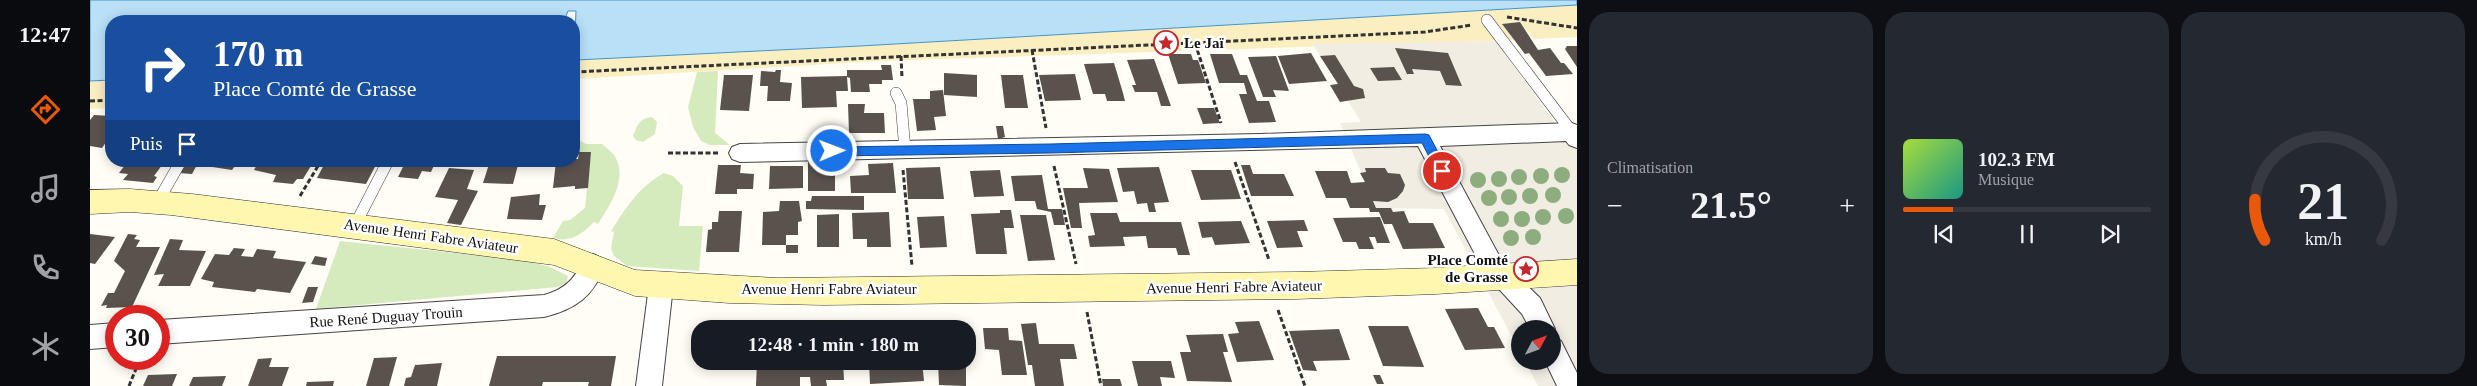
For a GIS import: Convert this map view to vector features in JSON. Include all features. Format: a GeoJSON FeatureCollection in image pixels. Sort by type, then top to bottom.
{"type":"FeatureCollection","features":[{"type":"Feature","properties":{"kind":"street"},"geometry":{"type":"LineString","coordinates":[[740,153],[1574,136]]}},
{"type":"Feature","properties":{"kind":"street"},"geometry":{"type":"LineString","coordinates":[[1425,138],[1494,268],[1532,306],[1539,320]]}},
{"type":"Feature","properties":{"kind":"street","name":"Avenue Henri Fabre Aviateur"},"geometry":{"type":"LineString","coordinates":[[90,202],[108,200],[157,203],[355,225],[554,252],[593,265],[624,280],[661,286],[761,290],[1274,288],[1504,279],[1577,272]]}},
{"type":"Feature","properties":{"kind":"street","name":"Rue René Duguay Trouin"},"geometry":{"type":"LineString","coordinates":[[170,331],[544,306],[561,303],[576,293],[589,279],[593,265]]}},
{"type":"Feature","properties":{"kind":"street"},"geometry":{"type":"LineString","coordinates":[[649,386],[661,286]]}},
{"type":"Feature","properties":{"kind":"street"},"geometry":{"type":"LineString","coordinates":[[90,336],[105,335]]}},
{"type":"Feature","properties":{"kind":"street"},"geometry":{"type":"LineString","coordinates":[[1561,368],[1570,386]]}},
{"type":"Feature","properties":{"kind":"lane"},"geometry":{"type":"LineString","coordinates":[[1487,20],[1574,136]]}},
{"type":"Feature","properties":{"kind":"lane"},"geometry":{"type":"LineString","coordinates":[[896,93],[901,103],[905,150]]}},
{"type":"Feature","properties":{"kind":"lane"},"geometry":{"type":"LineString","coordinates":[[157,203],[178,167]]}},
{"type":"Feature","properties":{"kind":"lane"},"geometry":{"type":"LineString","coordinates":[[355,225],[385,167]]}},
{"type":"Feature","properties":{"kind":"path"},"geometry":{"type":"LineString","coordinates":[[580,72],[1425,32],[1465,27],[1487,20],[1514,16],[1564,29],[1577,28]]}},
{"type":"Feature","properties":{"kind":"path"},"geometry":{"type":"LineString","coordinates":[[1194,43],[1305,386]]}},
{"type":"Feature","properties":{"kind":"path"},"geometry":{"type":"LineString","coordinates":[[1032,50],[1050,148],[1082,288],[1101,386]]}},
{"type":"Feature","properties":{"kind":"path"},"geometry":{"type":"LineString","coordinates":[[90,102],[105,101]]}},
{"type":"Feature","properties":{"kind":"path"},"geometry":{"type":"LineString","coordinates":[[905,150],[902,157],[914,290]]}},
{"type":"Feature","properties":{"kind":"path"},"geometry":{"type":"LineString","coordinates":[[668,154],[740,153]]}},
{"type":"Feature","properties":{"kind":"path"},"geometry":{"type":"LineString","coordinates":[[286,218],[317,167]]}},
{"type":"Feature","properties":{"kind":"path"},"geometry":{"type":"LineString","coordinates":[[129,386],[136,370]]}},
{"type":"Feature","properties":{"kind":"green space"},"geometry":{"type":"Polygon","coordinates":[[[718,71],[715,133],[730,145],[710,145],[701,141],[693,127],[688,107],[697,72],[718,71]]]}},
{"type":"Feature","properties":{"kind":"green space"},"geometry":{"type":"Polygon","coordinates":[[[652,117],[657,122],[655,134],[643,142],[636,140],[633,136],[638,125],[645,119],[652,117]]]}},
{"type":"Feature","properties":{"kind":"green space"},"geometry":{"type":"Polygon","coordinates":[[[580,141],[586,144],[602,144],[614,155],[620,173],[616,191],[598,224],[594,222],[571,238],[553,238],[563,221],[570,220],[585,208],[591,152],[580,152],[580,141]]]}},
{"type":"Feature","properties":{"kind":"green space"},"geometry":{"type":"Polygon","coordinates":[[[664,173],[673,176],[683,186],[679,226],[703,226],[699,271],[627,266],[614,256],[611,248],[614,232],[611,231],[628,205],[647,185],[664,173]]]}},
{"type":"Feature","properties":{"kind":"green space"},"geometry":{"type":"Polygon","coordinates":[[[340,241],[524,260],[550,267],[568,276],[566,284],[557,287],[316,309],[340,241]]]}},
{"type":"Feature","properties":{"kind":"sand","name":"Le Jaï"},"geometry":{"type":"Polygon","coordinates":[[[1577,5],[1577,37],[1534,39],[1520,22],[1502,24],[1514,40],[879,61],[580,79],[580,59],[860,46],[1577,5]]]}},
{"type":"Feature","properties":{"kind":"sand"},"geometry":{"type":"Polygon","coordinates":[[[105,80],[105,108],[90,109],[90,81],[105,80]]]}},
{"type":"Feature","properties":{"kind":"shaded area","name":"Place Comté de Grasse"},"geometry":{"type":"Polygon","coordinates":[[[1496,41],[1568,141],[1577,140],[1577,386],[1538,386],[1530,370],[1561,370],[1561,320],[1511,320],[1511,335],[1444,209],[1376,208],[1340,123],[1361,122],[1313,44],[1496,41]]]}},
{"type":"Feature","properties":{"kind":"water"},"geometry":{"type":"Polygon","coordinates":[[[90,0],[1577,0],[1577,5],[860,46],[580,60],[580,15],[576,15],[576,11],[568,11],[566,15],[105,15],[105,80],[90,81],[90,0]]]}},
{"type":"Feature","properties":{"kind":"building"},"geometry":{"type":"Polygon","coordinates":[[[1520,22],[1538,50],[1550,48],[1561,63],[1564,63],[1573,74],[1546,76],[1529,53],[1525,54],[1502,24],[1520,22]]]}},
{"type":"Feature","properties":{"kind":"building"},"geometry":{"type":"Polygon","coordinates":[[[1567,46],[1577,46],[1577,67],[1565,49],[1567,46]]]}},
{"type":"Feature","properties":{"kind":"building"},"geometry":{"type":"Polygon","coordinates":[[[1395,48],[1448,53],[1462,86],[1446,85],[1440,71],[1412,69],[1414,74],[1407,74],[1395,48]]]}},
{"type":"Feature","properties":{"kind":"building"},"geometry":{"type":"Polygon","coordinates":[[[1311,53],[1327,81],[1289,84],[1278,56],[1311,53]]]}},
{"type":"Feature","properties":{"kind":"building"},"geometry":{"type":"Polygon","coordinates":[[[1168,54],[1191,54],[1193,60],[1198,60],[1206,83],[1178,84],[1168,54]]]}},
{"type":"Feature","properties":{"kind":"building"},"geometry":{"type":"Polygon","coordinates":[[[1210,54],[1232,54],[1240,75],[1247,75],[1257,101],[1269,101],[1276,122],[1249,123],[1239,94],[1247,94],[1244,83],[1219,83],[1210,54]]]}},
{"type":"Feature","properties":{"kind":"building"},"geometry":{"type":"Polygon","coordinates":[[[1335,55],[1354,86],[1363,89],[1365,98],[1340,102],[1330,85],[1338,84],[1320,56],[1335,55]]]}},
{"type":"Feature","properties":{"kind":"building"},"geometry":{"type":"Polygon","coordinates":[[[1276,56],[1289,91],[1273,90],[1276,97],[1263,97],[1248,57],[1276,56]]]}},
{"type":"Feature","properties":{"kind":"building"},"geometry":{"type":"Polygon","coordinates":[[[1154,59],[1171,106],[1161,106],[1157,92],[1135,92],[1132,85],[1136,85],[1127,60],[1154,59]]]}},
{"type":"Feature","properties":{"kind":"building"},"geometry":{"type":"Polygon","coordinates":[[[1114,63],[1125,101],[1107,101],[1105,94],[1093,94],[1084,64],[1114,63]]]}},
{"type":"Feature","properties":{"kind":"building"},"geometry":{"type":"Polygon","coordinates":[[[881,65],[891,65],[893,80],[882,80],[882,84],[869,84],[870,92],[851,92],[850,78],[847,77],[848,91],[836,91],[837,107],[802,108],[801,77],[847,76],[847,70],[882,70],[881,65]]]}},
{"type":"Feature","properties":{"kind":"building"},"geometry":{"type":"Polygon","coordinates":[[[1394,67],[1402,80],[1378,81],[1370,68],[1394,67]]]}},
{"type":"Feature","properties":{"kind":"building"},"geometry":{"type":"Polygon","coordinates":[[[776,70],[781,70],[780,82],[792,83],[790,101],[767,101],[768,86],[760,86],[761,71],[775,72],[776,70]]]}},
{"type":"Feature","properties":{"kind":"building"},"geometry":{"type":"Polygon","coordinates":[[[944,73],[977,75],[977,97],[944,95],[944,73]]]}},
{"type":"Feature","properties":{"kind":"building"},"geometry":{"type":"Polygon","coordinates":[[[1075,74],[1081,100],[1045,101],[1039,75],[1075,74]]]}},
{"type":"Feature","properties":{"kind":"building"},"geometry":{"type":"Polygon","coordinates":[[[724,75],[753,75],[749,111],[720,110],[724,75]]]}},
{"type":"Feature","properties":{"kind":"building"},"geometry":{"type":"Polygon","coordinates":[[[1001,75],[1023,75],[1028,108],[1005,108],[1001,75]]]}},
{"type":"Feature","properties":{"kind":"building"},"geometry":{"type":"Polygon","coordinates":[[[943,90],[946,116],[934,117],[936,130],[917,131],[913,99],[930,99],[930,91],[943,90]]]}},
{"type":"Feature","properties":{"kind":"building"},"geometry":{"type":"Polygon","coordinates":[[[848,104],[865,104],[864,113],[884,113],[885,133],[849,133],[848,104]]]}},
{"type":"Feature","properties":{"kind":"building"},"geometry":{"type":"Polygon","coordinates":[[[1197,108],[1214,108],[1220,123],[1203,124],[1197,108]]]}},
{"type":"Feature","properties":{"kind":"building"},"geometry":{"type":"Polygon","coordinates":[[[94,115],[105,116],[105,144],[102,148],[90,146],[90,120],[94,115]]]}},
{"type":"Feature","properties":{"kind":"building"},"geometry":{"type":"Polygon","coordinates":[[[996,126],[1003,126],[1005,137],[998,139],[996,126]]]}},
{"type":"Feature","properties":{"kind":"building"},"geometry":{"type":"Polygon","coordinates":[[[580,152],[591,152],[588,188],[575,189],[575,186],[553,188],[555,167],[580,167],[580,152]]]}},
{"type":"Feature","properties":{"kind":"building"},"geometry":{"type":"Polygon","coordinates":[[[808,159],[835,159],[835,191],[808,191],[808,159]]]}},
{"type":"Feature","properties":{"kind":"building"},"geometry":{"type":"Polygon","coordinates":[[[893,163],[896,193],[851,193],[850,176],[869,175],[868,164],[893,163]]]}},
{"type":"Feature","properties":{"kind":"building"},"geometry":{"type":"Polygon","coordinates":[[[718,165],[741,165],[740,173],[754,174],[753,189],[737,189],[737,194],[715,194],[718,165]]]}},
{"type":"Feature","properties":{"kind":"building"},"geometry":{"type":"Polygon","coordinates":[[[1241,165],[1250,165],[1253,174],[1284,174],[1294,196],[1251,196],[1241,165]]]}},
{"type":"Feature","properties":{"kind":"building"},"geometry":{"type":"Polygon","coordinates":[[[770,166],[803,166],[803,188],[769,189],[770,166]]]}},
{"type":"Feature","properties":{"kind":"building"},"geometry":{"type":"Polygon","coordinates":[[[124,167],[161,167],[154,176],[157,177],[153,183],[123,180],[128,174],[119,173],[124,167]]]}},
{"type":"Feature","properties":{"kind":"building"},"geometry":{"type":"Polygon","coordinates":[[[182,167],[196,167],[192,174],[179,173],[182,167]]]}},
{"type":"Feature","properties":{"kind":"building"},"geometry":{"type":"Polygon","coordinates":[[[212,167],[234,167],[232,170],[212,167]]]}},
{"type":"Feature","properties":{"kind":"building"},"geometry":{"type":"Polygon","coordinates":[[[256,167],[310,167],[303,179],[297,179],[293,184],[273,182],[276,175],[254,170],[256,167]]]}},
{"type":"Feature","properties":{"kind":"building"},"geometry":{"type":"Polygon","coordinates":[[[323,167],[375,167],[366,184],[317,178],[323,167]]]}},
{"type":"Feature","properties":{"kind":"building"},"geometry":{"type":"Polygon","coordinates":[[[403,167],[433,167],[431,172],[422,171],[418,179],[398,177],[403,167]]]}},
{"type":"Feature","properties":{"kind":"building"},"geometry":{"type":"Polygon","coordinates":[[[488,167],[517,167],[513,184],[483,183],[488,167]]]}},
{"type":"Feature","properties":{"kind":"building"},"geometry":{"type":"Polygon","coordinates":[[[940,167],[944,199],[908,199],[906,168],[940,167]]]}},
{"type":"Feature","properties":{"kind":"building"},"geometry":{"type":"Polygon","coordinates":[[[1159,167],[1169,202],[1154,203],[1156,212],[1149,212],[1147,203],[1137,204],[1134,191],[1123,192],[1117,168],[1159,167]]]}},
{"type":"Feature","properties":{"kind":"building"},"geometry":{"type":"Polygon","coordinates":[[[449,168],[474,170],[467,189],[478,191],[461,225],[447,223],[458,200],[435,197],[449,168]]]}},
{"type":"Feature","properties":{"kind":"building"},"geometry":{"type":"Polygon","coordinates":[[[1083,168],[1109,169],[1118,202],[1079,203],[1082,228],[1071,228],[1063,188],[1088,188],[1083,168]]]}},
{"type":"Feature","properties":{"kind":"building"},"geometry":{"type":"Polygon","coordinates":[[[1365,168],[1385,168],[1388,173],[1400,174],[1405,185],[1397,198],[1388,202],[1373,201],[1376,208],[1391,208],[1393,212],[1404,211],[1409,223],[1433,223],[1445,248],[1403,249],[1392,224],[1384,224],[1379,212],[1370,212],[1369,208],[1350,208],[1346,198],[1326,198],[1315,171],[1347,171],[1351,183],[1365,182],[1360,173],[1366,172],[1365,168]]]}},
{"type":"Feature","properties":{"kind":"building"},"geometry":{"type":"Polygon","coordinates":[[[1000,170],[1004,196],[974,197],[970,171],[1000,170]]]}},
{"type":"Feature","properties":{"kind":"building"},"geometry":{"type":"Polygon","coordinates":[[[1191,170],[1231,170],[1241,199],[1201,200],[1191,170]]]}},
{"type":"Feature","properties":{"kind":"building"},"geometry":{"type":"Polygon","coordinates":[[[1042,175],[1048,209],[1062,209],[1065,225],[1054,225],[1051,212],[1037,209],[1035,201],[1015,201],[1011,176],[1042,175]]]}},
{"type":"Feature","properties":{"kind":"building"},"geometry":{"type":"Polygon","coordinates":[[[540,194],[539,205],[546,205],[542,220],[507,219],[511,197],[540,194]]]}},
{"type":"Feature","properties":{"kind":"building"},"geometry":{"type":"Polygon","coordinates":[[[812,196],[864,196],[864,210],[806,209],[806,201],[811,201],[812,196]]]}},
{"type":"Feature","properties":{"kind":"building"},"geometry":{"type":"Polygon","coordinates":[[[780,201],[799,201],[802,221],[798,222],[798,235],[786,235],[786,245],[762,245],[763,212],[779,211],[780,201]]]}},
{"type":"Feature","properties":{"kind":"building"},"geometry":{"type":"Polygon","coordinates":[[[1000,210],[1011,210],[1014,228],[1004,228],[1007,254],[976,254],[971,214],[1000,213],[1000,210]]]}},
{"type":"Feature","properties":{"kind":"building"},"geometry":{"type":"Polygon","coordinates":[[[719,211],[742,211],[739,252],[706,252],[708,230],[712,229],[712,222],[718,222],[719,211]]]}},
{"type":"Feature","properties":{"kind":"building"},"geometry":{"type":"Polygon","coordinates":[[[889,212],[891,247],[867,247],[867,239],[853,239],[852,213],[889,212]]]}},
{"type":"Feature","properties":{"kind":"building"},"geometry":{"type":"Polygon","coordinates":[[[1090,213],[1117,213],[1120,222],[1181,222],[1190,255],[1178,255],[1176,248],[1148,248],[1146,236],[1123,237],[1125,246],[1090,247],[1088,236],[1095,235],[1090,213]]]}},
{"type":"Feature","properties":{"kind":"building"},"geometry":{"type":"Polygon","coordinates":[[[839,214],[839,247],[817,247],[817,215],[839,214]]]}},
{"type":"Feature","properties":{"kind":"building"},"geometry":{"type":"Polygon","coordinates":[[[1020,215],[1046,215],[1055,260],[1028,261],[1020,215]]]}},
{"type":"Feature","properties":{"kind":"building"},"geometry":{"type":"Polygon","coordinates":[[[944,216],[947,247],[920,248],[917,217],[944,216]]]}},
{"type":"Feature","properties":{"kind":"building"},"geometry":{"type":"Polygon","coordinates":[[[1380,217],[1390,243],[1377,243],[1375,237],[1369,237],[1374,249],[1359,249],[1356,242],[1343,242],[1333,218],[1380,217]]]}},
{"type":"Feature","properties":{"kind":"building"},"geometry":{"type":"Polygon","coordinates":[[[1304,220],[1308,231],[1297,231],[1303,247],[1277,248],[1267,221],[1304,220]]]}},
{"type":"Feature","properties":{"kind":"building"},"geometry":{"type":"Polygon","coordinates":[[[1241,221],[1250,243],[1215,245],[1212,237],[1202,238],[1198,222],[1241,221]]]}},
{"type":"Feature","properties":{"kind":"building"},"geometry":{"type":"Polygon","coordinates":[[[90,234],[115,237],[95,264],[90,263],[90,234]]]}},
{"type":"Feature","properties":{"kind":"building"},"geometry":{"type":"Polygon","coordinates":[[[128,234],[137,235],[134,239],[140,240],[136,247],[160,247],[133,305],[101,306],[108,293],[114,293],[125,271],[114,261],[128,234]]]}},
{"type":"Feature","properties":{"kind":"building"},"geometry":{"type":"Polygon","coordinates":[[[170,239],[183,240],[179,250],[206,251],[190,286],[158,286],[164,274],[154,275],[170,239]]]}},
{"type":"Feature","properties":{"kind":"building"},"geometry":{"type":"Polygon","coordinates":[[[786,245],[798,245],[798,253],[786,253],[786,245]]]}},
{"type":"Feature","properties":{"kind":"building"},"geometry":{"type":"Polygon","coordinates":[[[234,248],[245,249],[241,256],[253,257],[257,249],[276,251],[273,258],[306,262],[290,293],[257,289],[255,292],[212,287],[214,282],[201,279],[215,254],[229,255],[234,248]]]}},
{"type":"Feature","properties":{"kind":"building"},"geometry":{"type":"Polygon","coordinates":[[[315,256],[327,258],[325,266],[311,264],[315,256]]]}},
{"type":"Feature","properties":{"kind":"building"},"geometry":{"type":"Polygon","coordinates":[[[308,287],[318,287],[313,302],[302,303],[308,287]]]}},
{"type":"Feature","properties":{"kind":"building"},"geometry":{"type":"Polygon","coordinates":[[[1478,308],[1488,327],[1494,327],[1505,348],[1465,350],[1445,309],[1478,308]]]}},
{"type":"Feature","properties":{"kind":"building"},"geometry":{"type":"Polygon","coordinates":[[[1259,321],[1274,360],[1237,362],[1228,334],[1239,333],[1235,322],[1259,321]]]}},
{"type":"Feature","properties":{"kind":"building"},"geometry":{"type":"Polygon","coordinates":[[[1036,323],[1039,344],[1074,344],[1077,359],[1060,359],[1064,386],[1035,386],[1032,365],[1028,365],[1021,324],[1036,323]]]}},
{"type":"Feature","properties":{"kind":"building"},"geometry":{"type":"Polygon","coordinates":[[[1368,326],[1408,326],[1424,367],[1383,366],[1368,326]]]}},
{"type":"Feature","properties":{"kind":"building"},"geometry":{"type":"Polygon","coordinates":[[[983,328],[1008,328],[1009,340],[1022,341],[1027,375],[1002,375],[999,350],[985,349],[983,328]]]}},
{"type":"Feature","properties":{"kind":"building"},"geometry":{"type":"Polygon","coordinates":[[[1339,329],[1350,360],[1313,361],[1317,371],[1303,370],[1289,331],[1339,329]]]}},
{"type":"Feature","properties":{"kind":"building"},"geometry":{"type":"Polygon","coordinates":[[[1223,334],[1228,352],[1223,352],[1232,382],[1187,381],[1180,352],[1191,352],[1186,335],[1223,334]]]}},
{"type":"Feature","properties":{"kind":"building"},"geometry":{"type":"Polygon","coordinates":[[[497,356],[616,356],[611,386],[588,386],[589,382],[543,382],[542,386],[489,386],[497,356]]]}},
{"type":"Feature","properties":{"kind":"building"},"geometry":{"type":"Polygon","coordinates":[[[397,357],[389,386],[366,386],[374,358],[397,357]]]}},
{"type":"Feature","properties":{"kind":"building"},"geometry":{"type":"Polygon","coordinates":[[[272,358],[269,367],[289,367],[282,386],[248,386],[258,359],[272,358]]]}},
{"type":"Feature","properties":{"kind":"building"},"geometry":{"type":"Polygon","coordinates":[[[1132,361],[1171,361],[1175,378],[1160,377],[1162,386],[1138,386],[1132,361]]]}},
{"type":"Feature","properties":{"kind":"building"},"geometry":{"type":"Polygon","coordinates":[[[442,363],[437,386],[404,386],[406,378],[411,377],[415,365],[442,363]]]}},
{"type":"Feature","properties":{"kind":"building"},"geometry":{"type":"Polygon","coordinates":[[[757,370],[843,370],[844,380],[826,380],[827,386],[811,386],[810,377],[800,377],[800,386],[756,386],[757,370]]]}},
{"type":"Feature","properties":{"kind":"building"},"geometry":{"type":"Polygon","coordinates":[[[869,370],[923,370],[924,381],[870,384],[869,370]]]}},
{"type":"Feature","properties":{"kind":"building"},"geometry":{"type":"Polygon","coordinates":[[[938,370],[966,370],[966,386],[939,385],[938,370]]]}},
{"type":"Feature","properties":{"kind":"building"},"geometry":{"type":"Polygon","coordinates":[[[177,374],[172,386],[143,386],[148,375],[177,374]]]}},
{"type":"Feature","properties":{"kind":"building"},"geometry":{"type":"Polygon","coordinates":[[[1373,375],[1380,375],[1384,384],[1377,384],[1373,375]]]}},
{"type":"Feature","properties":{"kind":"building"},"geometry":{"type":"Polygon","coordinates":[[[226,376],[222,386],[189,386],[193,377],[226,376]]]}},
{"type":"Feature","properties":{"kind":"building"},"geometry":{"type":"Polygon","coordinates":[[[1102,379],[1120,379],[1122,386],[1103,386],[1102,379]]]}},
{"type":"Feature","properties":{"kind":"building"},"geometry":{"type":"Polygon","coordinates":[[[334,381],[333,386],[306,386],[307,382],[334,381]]]}},
{"type":"Feature","properties":{"kind":"place","name":"Le Jaï"},"geometry":{"type":"Point","coordinates":[1166,43]}},
{"type":"Feature","properties":{"kind":"place","name":"Place Comté de Grasse"},"geometry":{"type":"Point","coordinates":[1526,269]}},
{"type":"Feature","properties":{"kind":"route"},"geometry":{"type":"LineString","coordinates":[[832,151],[1050,148],[1425,138],[1442,171]]}}]}
